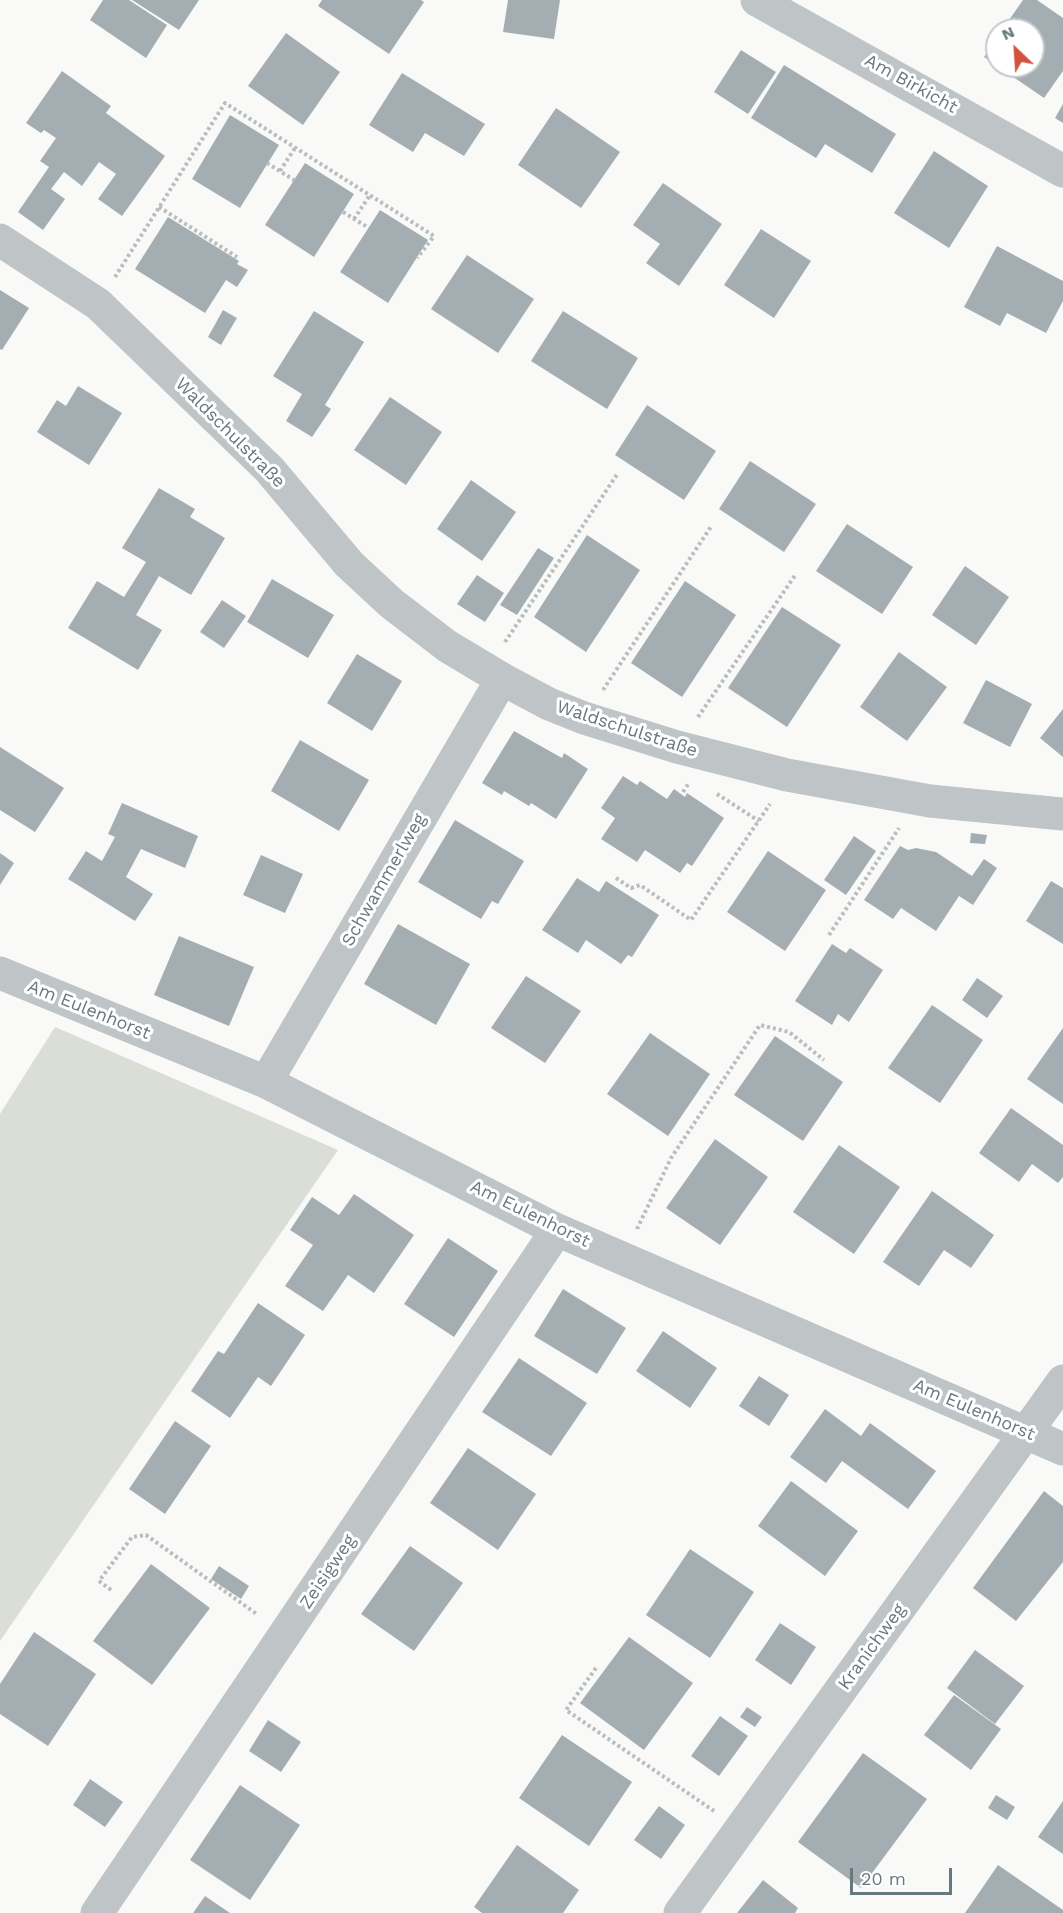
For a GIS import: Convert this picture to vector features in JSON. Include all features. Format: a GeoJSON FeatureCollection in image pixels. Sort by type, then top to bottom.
{"type":"FeatureCollection","features":[{"type":"Feature","properties":{"kind":"street","name":"Am Birkicht"},"geometry":{"type":"LineString","coordinates":[[757,0],[1063,171]]}},
{"type":"Feature","properties":{"kind":"street","name":"Waldschulstraße"},"geometry":{"type":"LineString","coordinates":[[0,240],[98,304],[269,469],[349,564],[391,603],[447,646],[549,704],[584,718],[677,747],[787,775],[919,799],[1063,813]]}},
{"type":"Feature","properties":{"kind":"street","name":"Schwammerlweg"},"geometry":{"type":"LineString","coordinates":[[266,1082],[494,674]]}},
{"type":"Feature","properties":{"kind":"street","name":"Am Eulenhorst"},"geometry":{"type":"LineString","coordinates":[[0,973],[266,1082],[557,1230],[1063,1449]]}},
{"type":"Feature","properties":{"kind":"street","name":"Zeisigweg"},"geometry":{"type":"LineString","coordinates":[[97,1913],[557,1230]]}},
{"type":"Feature","properties":{"kind":"street","name":"Kranichweg"},"geometry":{"type":"LineString","coordinates":[[680,1913],[1028,1434],[1063,1381]]}},
{"type":"Feature","properties":{"kind":"path"},"geometry":{"type":"LineString","coordinates":[[98,304],[225,104],[434,236],[417,258]]}},
{"type":"Feature","properties":{"kind":"path"},"geometry":{"type":"LineString","coordinates":[[280,171],[295,148]]}},
{"type":"Feature","properties":{"kind":"path"},"geometry":{"type":"LineString","coordinates":[[267,163],[294,180]]}},
{"type":"Feature","properties":{"kind":"path"},"geometry":{"type":"LineString","coordinates":[[354,219],[370,195]]}},
{"type":"Feature","properties":{"kind":"path"},"geometry":{"type":"LineString","coordinates":[[159,207],[237,257]]}},
{"type":"Feature","properties":{"kind":"path"},"geometry":{"type":"LineString","coordinates":[[343,212],[369,228]]}},
{"type":"Feature","properties":{"kind":"path"},"geometry":{"type":"LineString","coordinates":[[494,674],[618,473]]}},
{"type":"Feature","properties":{"kind":"path"},"geometry":{"type":"LineString","coordinates":[[584,718],[712,525]]}},
{"type":"Feature","properties":{"kind":"path"},"geometry":{"type":"LineString","coordinates":[[677,747],[796,574]]}},
{"type":"Feature","properties":{"kind":"path"},"geometry":{"type":"LineString","coordinates":[[616,878],[631,888],[640,885],[691,920],[759,821],[787,775]]}},
{"type":"Feature","properties":{"kind":"path"},"geometry":{"type":"LineString","coordinates":[[682,792],[693,779]]}},
{"type":"Feature","properties":{"kind":"path"},"geometry":{"type":"LineString","coordinates":[[712,791],[759,821]]}},
{"type":"Feature","properties":{"kind":"path"},"geometry":{"type":"LineString","coordinates":[[829,935],[919,799]]}},
{"type":"Feature","properties":{"kind":"path"},"geometry":{"type":"LineString","coordinates":[[623,1258],[671,1158],[759,1025],[789,1032],[824,1060]]}},
{"type":"Feature","properties":{"kind":"path"},"geometry":{"type":"LineString","coordinates":[[111,1590],[99,1581],[132,1537],[146,1535],[286,1635]]}},
{"type":"Feature","properties":{"kind":"path"},"geometry":{"type":"LineString","coordinates":[[596,1668],[566,1710],[740,1829]]}},
{"type":"Feature","properties":{"kind":"shaded area"},"geometry":{"type":"Polygon","coordinates":[[[55,1027],[338,1150],[0,1641],[0,1114],[55,1027]]]}},
{"type":"Feature","properties":{"kind":"building"},"geometry":{"type":"Polygon","coordinates":[[[103,0],[129,0],[167,25],[146,58],[90,20],[103,0]]]}},
{"type":"Feature","properties":{"kind":"building"},"geometry":{"type":"Polygon","coordinates":[[[132,0],[199,0],[179,30],[132,0]]]}},
{"type":"Feature","properties":{"kind":"building"},"geometry":{"type":"Polygon","coordinates":[[[322,0],[421,0],[424,2],[389,54],[318,6],[322,0]]]}},
{"type":"Feature","properties":{"kind":"building"},"geometry":{"type":"Polygon","coordinates":[[[508,0],[560,0],[554,39],[503,32],[508,0]]]}},
{"type":"Feature","properties":{"kind":"building"},"geometry":{"type":"Polygon","coordinates":[[[1023,0],[1037,0],[1063,18],[1063,71],[1044,98],[1015,78],[1045,78],[1045,18],[1010,18],[1023,0]]]}},
{"type":"Feature","properties":{"kind":"building"},"geometry":{"type":"Polygon","coordinates":[[[286,33],[340,72],[303,125],[248,86],[286,33]]]}},
{"type":"Feature","properties":{"kind":"building"},"geometry":{"type":"Polygon","coordinates":[[[741,50],[776,72],[748,114],[714,92],[741,50]]]}},
{"type":"Feature","properties":{"kind":"building"},"geometry":{"type":"Polygon","coordinates":[[[784,65],[896,134],[872,173],[825,144],[816,158],[751,118],[784,65]]]}},
{"type":"Feature","properties":{"kind":"building"},"geometry":{"type":"Polygon","coordinates":[[[62,71],[111,106],[106,113],[165,156],[122,216],[98,199],[116,174],[99,162],[82,186],[64,172],[51,189],[65,199],[43,230],[18,212],[49,167],[40,161],[56,138],[44,130],[41,133],[26,123],[62,71]]]}},
{"type":"Feature","properties":{"kind":"building"},"geometry":{"type":"Polygon","coordinates":[[[402,73],[485,124],[464,156],[425,133],[413,152],[369,125],[402,73]]]}},
{"type":"Feature","properties":{"kind":"building"},"geometry":{"type":"Polygon","coordinates":[[[1063,104],[1063,123],[1055,118],[1063,104]]]}},
{"type":"Feature","properties":{"kind":"building"},"geometry":{"type":"Polygon","coordinates":[[[556,108],[620,152],[581,208],[518,165],[556,108]]]}},
{"type":"Feature","properties":{"kind":"building"},"geometry":{"type":"Polygon","coordinates":[[[230,115],[279,145],[240,208],[192,179],[230,115]]]}},
{"type":"Feature","properties":{"kind":"building"},"geometry":{"type":"Polygon","coordinates":[[[934,151],[988,186],[949,248],[894,213],[934,151]]]}},
{"type":"Feature","properties":{"kind":"building"},"geometry":{"type":"Polygon","coordinates":[[[305,163],[354,194],[314,257],[265,225],[305,163]]]}},
{"type":"Feature","properties":{"kind":"building"},"geometry":{"type":"Polygon","coordinates":[[[663,183],[722,224],[679,286],[646,263],[660,244],[633,225],[663,183]]]}},
{"type":"Feature","properties":{"kind":"building"},"geometry":{"type":"Polygon","coordinates":[[[380,210],[428,240],[388,303],[340,272],[380,210]]]}},
{"type":"Feature","properties":{"kind":"building"},"geometry":{"type":"Polygon","coordinates":[[[168,217],[239,261],[237,264],[248,270],[237,287],[226,280],[205,313],[135,269],[168,217]]]}},
{"type":"Feature","properties":{"kind":"building"},"geometry":{"type":"Polygon","coordinates":[[[761,229],[811,261],[774,318],[724,285],[761,229]]]}},
{"type":"Feature","properties":{"kind":"building"},"geometry":{"type":"Polygon","coordinates":[[[997,246],[1063,281],[1063,301],[1046,333],[1007,313],[1000,326],[964,307],[997,246]]]}},
{"type":"Feature","properties":{"kind":"building"},"geometry":{"type":"Polygon","coordinates":[[[467,255],[534,299],[498,353],[431,309],[467,255]]]}},
{"type":"Feature","properties":{"kind":"building"},"geometry":{"type":"Polygon","coordinates":[[[0,290],[29,308],[2,350],[0,349],[0,290]]]}},
{"type":"Feature","properties":{"kind":"building"},"geometry":{"type":"Polygon","coordinates":[[[223,310],[237,318],[221,345],[208,337],[223,310]]]}},
{"type":"Feature","properties":{"kind":"building"},"geometry":{"type":"Polygon","coordinates":[[[314,311],[364,342],[325,405],[331,409],[312,437],[286,421],[302,394],[273,376],[314,311]]]}},
{"type":"Feature","properties":{"kind":"building"},"geometry":{"type":"Polygon","coordinates":[[[563,311],[638,358],[607,409],[531,361],[563,311]]]}},
{"type":"Feature","properties":{"kind":"building"},"geometry":{"type":"Polygon","coordinates":[[[78,386],[122,413],[89,465],[37,432],[57,400],[66,406],[78,386]]]}},
{"type":"Feature","properties":{"kind":"building"},"geometry":{"type":"Polygon","coordinates":[[[390,397],[442,432],[406,485],[354,450],[390,397]]]}},
{"type":"Feature","properties":{"kind":"building"},"geometry":{"type":"Polygon","coordinates":[[[647,405],[716,451],[684,500],[615,455],[647,405]]]}},
{"type":"Feature","properties":{"kind":"building"},"geometry":{"type":"Polygon","coordinates":[[[750,461],[816,504],[784,552],[719,509],[750,461]]]}},
{"type":"Feature","properties":{"kind":"building"},"geometry":{"type":"Polygon","coordinates":[[[471,480],[516,512],[482,561],[437,529],[471,480]]]}},
{"type":"Feature","properties":{"kind":"building"},"geometry":{"type":"Polygon","coordinates":[[[159,488],[195,509],[190,517],[225,538],[191,595],[159,576],[136,615],[162,630],[138,670],[68,628],[97,581],[124,597],[146,562],[122,548],[159,488]]]}},
{"type":"Feature","properties":{"kind":"building"},"geometry":{"type":"Polygon","coordinates":[[[847,524],[913,567],[882,614],[816,571],[847,524]]]}},
{"type":"Feature","properties":{"kind":"building"},"geometry":{"type":"Polygon","coordinates":[[[587,535],[640,570],[586,652],[534,617],[587,535]]]}},
{"type":"Feature","properties":{"kind":"building"},"geometry":{"type":"Polygon","coordinates":[[[538,548],[554,558],[517,615],[500,605],[538,548]]]}},
{"type":"Feature","properties":{"kind":"building"},"geometry":{"type":"Polygon","coordinates":[[[965,566],[1009,597],[976,645],[932,615],[965,566]]]}},
{"type":"Feature","properties":{"kind":"building"},"geometry":{"type":"Polygon","coordinates":[[[477,575],[504,593],[485,622],[457,604],[477,575]]]}},
{"type":"Feature","properties":{"kind":"building"},"geometry":{"type":"Polygon","coordinates":[[[272,579],[334,615],[308,658],[247,622],[272,579]]]}},
{"type":"Feature","properties":{"kind":"building"},"geometry":{"type":"Polygon","coordinates":[[[685,581],[736,615],[682,697],[631,663],[685,581]]]}},
{"type":"Feature","properties":{"kind":"building"},"geometry":{"type":"Polygon","coordinates":[[[222,600],[246,616],[224,648],[200,632],[222,600]]]}},
{"type":"Feature","properties":{"kind":"building"},"geometry":{"type":"Polygon","coordinates":[[[782,607],[841,645],[787,727],[728,688],[782,607]]]}},
{"type":"Feature","properties":{"kind":"building"},"geometry":{"type":"Polygon","coordinates":[[[899,652],[947,687],[907,741],[860,707],[899,652]]]}},
{"type":"Feature","properties":{"kind":"building"},"geometry":{"type":"Polygon","coordinates":[[[357,654],[402,681],[372,731],[327,703],[357,654]]]}},
{"type":"Feature","properties":{"kind":"building"},"geometry":{"type":"Polygon","coordinates":[[[986,680],[1032,704],[1010,747],[963,723],[986,680]]]}},
{"type":"Feature","properties":{"kind":"building"},"geometry":{"type":"Polygon","coordinates":[[[1063,709],[1063,757],[1040,738],[1063,709]]]}},
{"type":"Feature","properties":{"kind":"building"},"geometry":{"type":"Polygon","coordinates":[[[514,731],[562,758],[564,753],[588,769],[556,819],[531,803],[529,806],[504,791],[502,795],[482,783],[514,731]]]}},
{"type":"Feature","properties":{"kind":"building"},"geometry":{"type":"Polygon","coordinates":[[[300,740],[369,780],[339,831],[271,791],[300,740]]]}},
{"type":"Feature","properties":{"kind":"building"},"geometry":{"type":"Polygon","coordinates":[[[0,747],[64,788],[35,832],[0,810],[0,747]]]}},
{"type":"Feature","properties":{"kind":"building"},"geometry":{"type":"Polygon","coordinates":[[[623,776],[637,785],[640,781],[667,799],[674,789],[685,797],[687,793],[724,818],[692,866],[687,863],[680,873],[645,850],[637,862],[601,839],[615,818],[601,808],[623,776]]]}},
{"type":"Feature","properties":{"kind":"building"},"geometry":{"type":"Polygon","coordinates":[[[122,803],[198,836],[185,868],[141,849],[126,877],[153,894],[135,921],[68,879],[86,851],[102,861],[115,837],[108,834],[122,803]]]}},
{"type":"Feature","properties":{"kind":"building"},"geometry":{"type":"Polygon","coordinates":[[[455,820],[524,861],[498,904],[492,901],[481,919],[418,882],[455,820]]]}},
{"type":"Feature","properties":{"kind":"building"},"geometry":{"type":"Polygon","coordinates":[[[971,833],[987,835],[985,844],[970,843],[971,833]]]}},
{"type":"Feature","properties":{"kind":"building"},"geometry":{"type":"Polygon","coordinates":[[[854,836],[876,851],[846,895],[824,880],[854,836]]]}},
{"type":"Feature","properties":{"kind":"building"},"geometry":{"type":"Polygon","coordinates":[[[900,846],[908,850],[916,848],[936,852],[972,876],[984,859],[997,868],[973,905],[959,896],[936,931],[901,908],[893,919],[864,900],[900,846]]]}},
{"type":"Feature","properties":{"kind":"building"},"geometry":{"type":"Polygon","coordinates":[[[768,851],[826,890],[785,951],[727,912],[768,851]]]}},
{"type":"Feature","properties":{"kind":"building"},"geometry":{"type":"Polygon","coordinates":[[[0,853],[14,863],[0,885],[0,853]]]}},
{"type":"Feature","properties":{"kind":"building"},"geometry":{"type":"Polygon","coordinates":[[[261,855],[303,874],[285,913],[243,895],[261,855]]]}},
{"type":"Feature","properties":{"kind":"building"},"geometry":{"type":"Polygon","coordinates":[[[577,878],[599,892],[606,881],[659,915],[632,957],[628,955],[621,964],[586,940],[578,953],[542,930],[577,878]]]}},
{"type":"Feature","properties":{"kind":"building"},"geometry":{"type":"Polygon","coordinates":[[[1051,881],[1063,888],[1063,944],[1026,921],[1051,881]]]}},
{"type":"Feature","properties":{"kind":"building"},"geometry":{"type":"Polygon","coordinates":[[[398,924],[470,964],[436,1025],[364,984],[398,924]]]}},
{"type":"Feature","properties":{"kind":"building"},"geometry":{"type":"Polygon","coordinates":[[[179,936],[254,967],[229,1026],[154,995],[179,936]]]}},
{"type":"Feature","properties":{"kind":"building"},"geometry":{"type":"Polygon","coordinates":[[[832,944],[846,953],[850,948],[883,970],[849,1022],[838,1014],[832,1025],[795,1001],[832,944]]]}},
{"type":"Feature","properties":{"kind":"building"},"geometry":{"type":"Polygon","coordinates":[[[526,976],[581,1011],[545,1063],[491,1028],[526,976]]]}},
{"type":"Feature","properties":{"kind":"building"},"geometry":{"type":"Polygon","coordinates":[[[977,978],[1003,996],[987,1018],[962,1000],[977,978]]]}},
{"type":"Feature","properties":{"kind":"building"},"geometry":{"type":"Polygon","coordinates":[[[932,1005],[983,1040],[940,1103],[888,1068],[932,1005]]]}},
{"type":"Feature","properties":{"kind":"building"},"geometry":{"type":"Polygon","coordinates":[[[1063,1028],[1063,1104],[1027,1079],[1063,1028]]]}},
{"type":"Feature","properties":{"kind":"building"},"geometry":{"type":"Polygon","coordinates":[[[650,1033],[710,1074],[668,1136],[607,1094],[650,1033]]]}},
{"type":"Feature","properties":{"kind":"building"},"geometry":{"type":"Polygon","coordinates":[[[775,1036],[843,1082],[803,1141],[734,1095],[775,1036]]]}},
{"type":"Feature","properties":{"kind":"building"},"geometry":{"type":"Polygon","coordinates":[[[1011,1108],[1063,1145],[1063,1177],[1058,1183],[1032,1164],[1019,1182],[979,1153],[1011,1108]]]}},
{"type":"Feature","properties":{"kind":"building"},"geometry":{"type":"Polygon","coordinates":[[[715,1139],[768,1177],[720,1245],[666,1208],[715,1139]]]}},
{"type":"Feature","properties":{"kind":"building"},"geometry":{"type":"Polygon","coordinates":[[[839,1145],[900,1187],[854,1254],[793,1212],[839,1145]]]}},
{"type":"Feature","properties":{"kind":"building"},"geometry":{"type":"Polygon","coordinates":[[[932,1191],[994,1235],[971,1268],[944,1250],[919,1286],[883,1262],[932,1191]]]}},
{"type":"Feature","properties":{"kind":"building"},"geometry":{"type":"Polygon","coordinates":[[[354,1194],[414,1235],[374,1293],[348,1275],[323,1311],[285,1286],[313,1245],[290,1230],[312,1197],[339,1215],[354,1194]]]}},
{"type":"Feature","properties":{"kind":"building"},"geometry":{"type":"Polygon","coordinates":[[[448,1238],[498,1271],[454,1337],[404,1304],[448,1238]]]}},
{"type":"Feature","properties":{"kind":"building"},"geometry":{"type":"Polygon","coordinates":[[[563,1289],[626,1328],[597,1374],[534,1336],[563,1289]]]}},
{"type":"Feature","properties":{"kind":"building"},"geometry":{"type":"Polygon","coordinates":[[[258,1303],[305,1335],[271,1386],[258,1377],[230,1418],[191,1391],[218,1351],[224,1354],[258,1303]]]}},
{"type":"Feature","properties":{"kind":"building"},"geometry":{"type":"Polygon","coordinates":[[[663,1331],[717,1368],[690,1408],[636,1371],[663,1331]]]}},
{"type":"Feature","properties":{"kind":"building"},"geometry":{"type":"Polygon","coordinates":[[[519,1358],[587,1403],[551,1456],[482,1412],[519,1358]]]}},
{"type":"Feature","properties":{"kind":"building"},"geometry":{"type":"Polygon","coordinates":[[[759,1376],[789,1395],[769,1426],[739,1406],[759,1376]]]}},
{"type":"Feature","properties":{"kind":"building"},"geometry":{"type":"Polygon","coordinates":[[[825,1409],[861,1436],[870,1423],[936,1471],[908,1509],[842,1461],[826,1483],[790,1457],[825,1409]]]}},
{"type":"Feature","properties":{"kind":"building"},"geometry":{"type":"Polygon","coordinates":[[[175,1421],[211,1446],[165,1514],[129,1489],[175,1421]]]}},
{"type":"Feature","properties":{"kind":"building"},"geometry":{"type":"Polygon","coordinates":[[[468,1448],[536,1494],[498,1550],[430,1503],[468,1448]]]}},
{"type":"Feature","properties":{"kind":"building"},"geometry":{"type":"Polygon","coordinates":[[[791,1481],[858,1531],[825,1576],[758,1526],[791,1481]]]}},
{"type":"Feature","properties":{"kind":"building"},"geometry":{"type":"Polygon","coordinates":[[[1044,1491],[1063,1506],[1063,1562],[1016,1621],[973,1588],[1044,1491]]]}},
{"type":"Feature","properties":{"kind":"building"},"geometry":{"type":"Polygon","coordinates":[[[410,1546],[463,1583],[414,1651],[361,1614],[410,1546]]]}},
{"type":"Feature","properties":{"kind":"building"},"geometry":{"type":"Polygon","coordinates":[[[690,1549],[754,1592],[710,1658],[646,1615],[690,1549]]]}},
{"type":"Feature","properties":{"kind":"building"},"geometry":{"type":"Polygon","coordinates":[[[151,1564],[210,1608],[152,1685],[93,1641],[151,1564]]]}},
{"type":"Feature","properties":{"kind":"building"},"geometry":{"type":"Polygon","coordinates":[[[219,1566],[249,1586],[241,1599],[211,1579],[219,1566]]]}},
{"type":"Feature","properties":{"kind":"building"},"geometry":{"type":"Polygon","coordinates":[[[780,1623],[816,1647],[791,1685],[755,1660],[780,1623]]]}},
{"type":"Feature","properties":{"kind":"building"},"geometry":{"type":"Polygon","coordinates":[[[34,1632],[96,1674],[48,1746],[0,1714],[0,1684],[34,1632]]]}},
{"type":"Feature","properties":{"kind":"building"},"geometry":{"type":"Polygon","coordinates":[[[629,1637],[693,1683],[644,1750],[580,1703],[629,1637]]]}},
{"type":"Feature","properties":{"kind":"building"},"geometry":{"type":"Polygon","coordinates":[[[975,1650],[1024,1686],[995,1724],[947,1688],[975,1650]]]}},
{"type":"Feature","properties":{"kind":"building"},"geometry":{"type":"Polygon","coordinates":[[[954,1695],[1001,1729],[971,1770],[924,1735],[954,1695]]]}},
{"type":"Feature","properties":{"kind":"building"},"geometry":{"type":"Polygon","coordinates":[[[747,1707],[762,1717],[755,1727],[740,1717],[747,1707]]]}},
{"type":"Feature","properties":{"kind":"building"},"geometry":{"type":"Polygon","coordinates":[[[720,1716],[748,1736],[719,1776],[691,1756],[720,1716]]]}},
{"type":"Feature","properties":{"kind":"building"},"geometry":{"type":"Polygon","coordinates":[[[268,1720],[301,1742],[281,1772],[249,1751],[268,1720]]]}},
{"type":"Feature","properties":{"kind":"building"},"geometry":{"type":"Polygon","coordinates":[[[562,1735],[632,1782],[589,1846],[519,1798],[562,1735]]]}},
{"type":"Feature","properties":{"kind":"building"},"geometry":{"type":"Polygon","coordinates":[[[863,1753],[927,1799],[861,1888],[798,1842],[863,1753]]]}},
{"type":"Feature","properties":{"kind":"building"},"geometry":{"type":"Polygon","coordinates":[[[90,1779],[123,1802],[105,1827],[73,1805],[90,1779]]]}},
{"type":"Feature","properties":{"kind":"building"},"geometry":{"type":"Polygon","coordinates":[[[240,1785],[300,1825],[250,1900],[190,1860],[240,1785]]]}},
{"type":"Feature","properties":{"kind":"building"},"geometry":{"type":"Polygon","coordinates":[[[996,1795],[1015,1807],[1007,1820],[988,1808],[996,1795]]]}},
{"type":"Feature","properties":{"kind":"building"},"geometry":{"type":"Polygon","coordinates":[[[1063,1801],[1063,1854],[1038,1837],[1063,1801]]]}},
{"type":"Feature","properties":{"kind":"building"},"geometry":{"type":"Polygon","coordinates":[[[659,1806],[685,1825],[661,1859],[634,1840],[659,1806]]]}},
{"type":"Feature","properties":{"kind":"building"},"geometry":{"type":"Polygon","coordinates":[[[517,1845],[579,1890],[563,1913],[482,1913],[474,1907],[517,1845]]]}},
{"type":"Feature","properties":{"kind":"building"},"geometry":{"type":"Polygon","coordinates":[[[998,1865],[1063,1910],[1063,1913],[965,1913],[998,1865]]]}},
{"type":"Feature","properties":{"kind":"building"},"geometry":{"type":"Polygon","coordinates":[[[763,1880],[798,1908],[795,1913],[737,1913],[763,1880]]]}},
{"type":"Feature","properties":{"kind":"building"},"geometry":{"type":"Polygon","coordinates":[[[205,1896],[230,1913],[193,1913],[205,1896]]]}}]}
